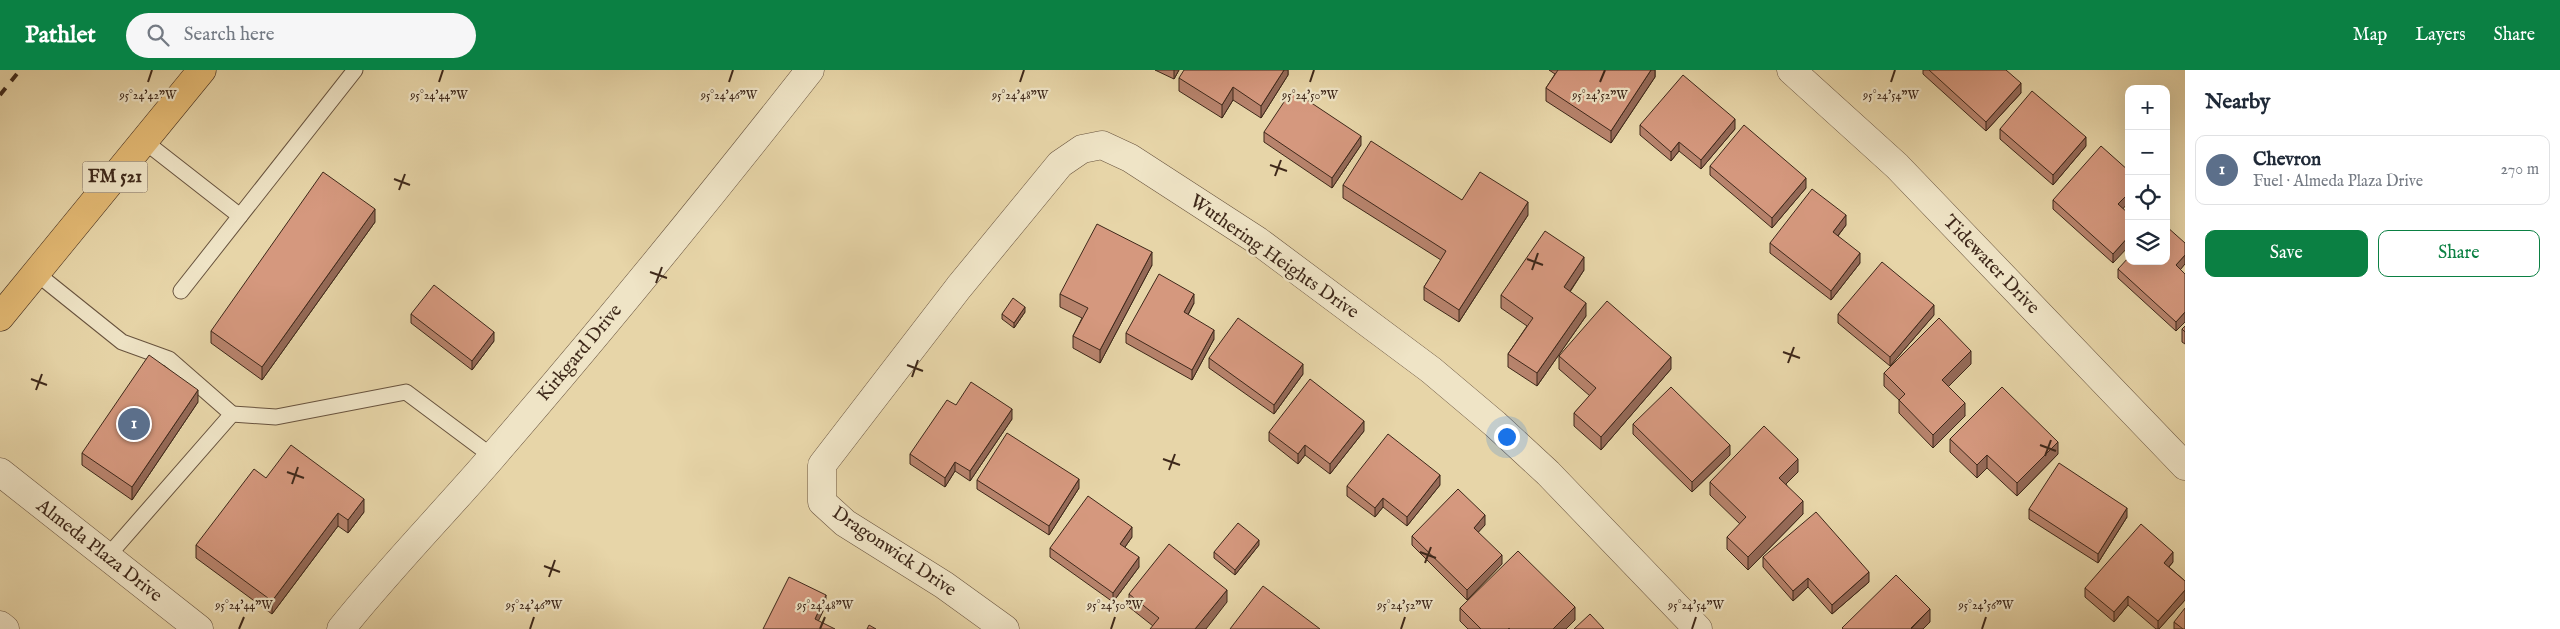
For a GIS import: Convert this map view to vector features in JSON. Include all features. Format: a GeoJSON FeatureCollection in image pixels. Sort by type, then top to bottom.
{"type":"FeatureCollection","features":[{"type":"Feature","properties":{"kind":"main road","name":"FM 521"},"geometry":{"type":"LineString","coordinates":[[0,317],[202,70]]}},
{"type":"Feature","properties":{"kind":"street","name":"Kirkgard Drive"},"geometry":{"type":"LineString","coordinates":[[341,629],[371,592],[493,457],[718,188],[810,70]]}},
{"type":"Feature","properties":{"kind":"street","name":"Tidewater Drive"},"geometry":{"type":"LineString","coordinates":[[1791,70],[1897,166],[2185,466]]}},
{"type":"Feature","properties":{"kind":"street","name":"Wuthering Heights Drive"},"geometry":{"type":"LineString","coordinates":[[864,408],[959,287],[1060,164],[1082,149],[1102,146],[1130,158],[1258,241],[1430,370],[1495,424],[1548,473],[1698,629]]}},
{"type":"Feature","properties":{"kind":"street","name":"Dragonwick Drive"},"geometry":{"type":"LineString","coordinates":[[864,408],[822,465],[822,502],[845,523],[944,585],[1005,629]]}},
{"type":"Feature","properties":{"kind":"street","name":"Almeda Plaza Drive"},"geometry":{"type":"LineString","coordinates":[[0,472],[199,629]]}},
{"type":"Feature","properties":{"kind":"street"},"geometry":{"type":"LineString","coordinates":[[0,625],[5,629]]}},
{"type":"Feature","properties":{"kind":"lane"},"geometry":{"type":"LineString","coordinates":[[181,290],[355,70]]}},
{"type":"Feature","properties":{"kind":"lane"},"geometry":{"type":"LineString","coordinates":[[144,141],[240,216]]}},
{"type":"Feature","properties":{"kind":"lane"},"geometry":{"type":"LineString","coordinates":[[36,273],[122,342],[169,359],[232,414],[276,418],[406,392],[493,457]]}},
{"type":"Feature","properties":{"kind":"lane"},"geometry":{"type":"LineString","coordinates":[[107,557],[232,414]]}},
{"type":"Feature","properties":{"kind":"building"},"geometry":{"type":"Polygon","coordinates":[[[1184,70],[1284,70],[1261,106],[1233,87],[1222,105],[1179,78],[1184,70]]]}},
{"type":"Feature","properties":{"kind":"building"},"geometry":{"type":"Polygon","coordinates":[[[1558,70],[1651,70],[1611,131],[1546,88],[1558,70]]]}},
{"type":"Feature","properties":{"kind":"building"},"geometry":{"type":"Polygon","coordinates":[[[1929,70],[2006,70],[2021,83],[1986,122],[1929,70]]]}},
{"type":"Feature","properties":{"kind":"building"},"geometry":{"type":"Polygon","coordinates":[[[1683,75],[1735,119],[1701,160],[1679,142],[1671,152],[1640,125],[1683,75]]]}},
{"type":"Feature","properties":{"kind":"building"},"geometry":{"type":"Polygon","coordinates":[[[1292,90],[1361,136],[1332,178],[1264,132],[1292,90]]]}},
{"type":"Feature","properties":{"kind":"building"},"geometry":{"type":"Polygon","coordinates":[[[2032,91],[2086,137],[2053,175],[2000,129],[2032,91]]]}},
{"type":"Feature","properties":{"kind":"building"},"geometry":{"type":"Polygon","coordinates":[[[1744,125],[1806,178],[1772,218],[1710,166],[1744,125]]]}},
{"type":"Feature","properties":{"kind":"building"},"geometry":{"type":"Polygon","coordinates":[[[1371,141],[1462,200],[1480,172],[1528,202],[1459,310],[1424,287],[1446,251],[1343,185],[1371,141]]]}},
{"type":"Feature","properties":{"kind":"building"},"geometry":{"type":"Polygon","coordinates":[[[2101,146],[2125,167],[2125,197],[2118,204],[2125,210],[2125,240],[2113,254],[2053,200],[2101,146]]]}},
{"type":"Feature","properties":{"kind":"building"},"geometry":{"type":"Polygon","coordinates":[[[323,172],[375,209],[262,367],[211,331],[323,172]]]}},
{"type":"Feature","properties":{"kind":"building"},"geometry":{"type":"Polygon","coordinates":[[[1812,189],[1846,215],[1833,232],[1860,253],[1831,291],[1770,243],[1812,189]]]}},
{"type":"Feature","properties":{"kind":"building"},"geometry":{"type":"Polygon","coordinates":[[[1097,224],[1152,252],[1100,350],[1073,336],[1088,308],[1060,294],[1097,224]]]}},
{"type":"Feature","properties":{"kind":"building"},"geometry":{"type":"Polygon","coordinates":[[[2170,230],[2185,243],[2185,255],[2176,265],[2185,274],[2185,312],[2176,322],[2118,269],[2125,261],[2125,265],[2170,265],[2170,230]]]}},
{"type":"Feature","properties":{"kind":"building"},"geometry":{"type":"Polygon","coordinates":[[[1545,231],[1584,257],[1564,287],[1586,303],[1537,373],[1508,354],[1533,318],[1501,295],[1545,231]]]}},
{"type":"Feature","properties":{"kind":"building"},"geometry":{"type":"Polygon","coordinates":[[[1882,262],[1934,305],[1890,357],[1838,314],[1882,262]]]}},
{"type":"Feature","properties":{"kind":"building"},"geometry":{"type":"Polygon","coordinates":[[[1159,274],[1194,294],[1184,312],[1214,330],[1192,370],[1126,333],[1159,274]]]}},
{"type":"Feature","properties":{"kind":"building"},"geometry":{"type":"Polygon","coordinates":[[[434,285],[494,332],[472,361],[411,314],[434,285]]]}},
{"type":"Feature","properties":{"kind":"building"},"geometry":{"type":"Polygon","coordinates":[[[1013,298],[1025,307],[1014,323],[1002,314],[1013,298]]]}},
{"type":"Feature","properties":{"kind":"building"},"geometry":{"type":"Polygon","coordinates":[[[1607,301],[1671,357],[1601,437],[1574,413],[1596,388],[1559,356],[1607,301]]]}},
{"type":"Feature","properties":{"kind":"building"},"geometry":{"type":"Polygon","coordinates":[[[1238,318],[1303,364],[1274,405],[1209,358],[1238,318]]]}},
{"type":"Feature","properties":{"kind":"building"},"geometry":{"type":"Polygon","coordinates":[[[1939,318],[1971,351],[1942,380],[1965,403],[1933,435],[1899,400],[1905,394],[1884,373],[1939,318]]]}},
{"type":"Feature","properties":{"kind":"building"},"geometry":{"type":"Polygon","coordinates":[[[149,355],[198,390],[132,487],[82,453],[149,355]]]}},
{"type":"Feature","properties":{"kind":"building"},"geometry":{"type":"Polygon","coordinates":[[[1310,379],[1364,421],[1330,464],[1305,445],[1298,454],[1269,432],[1310,379]]]}},
{"type":"Feature","properties":{"kind":"building"},"geometry":{"type":"Polygon","coordinates":[[[971,382],[1012,409],[970,471],[955,462],[945,478],[910,454],[947,400],[956,405],[971,382]]]}},
{"type":"Feature","properties":{"kind":"building"},"geometry":{"type":"Polygon","coordinates":[[[1671,387],[1730,445],[1692,482],[1633,424],[1671,387]]]}},
{"type":"Feature","properties":{"kind":"building"},"geometry":{"type":"Polygon","coordinates":[[[2002,387],[2058,442],[2017,483],[1987,455],[1977,465],[1950,439],[2002,387]]]}},
{"type":"Feature","properties":{"kind":"building"},"geometry":{"type":"Polygon","coordinates":[[[1764,426],[1798,459],[1779,478],[1803,501],[1748,557],[1727,537],[1746,517],[1710,482],[1764,426]]]}},
{"type":"Feature","properties":{"kind":"building"},"geometry":{"type":"Polygon","coordinates":[[[1007,433],[1079,479],[1049,526],[977,480],[1007,433]]]}},
{"type":"Feature","properties":{"kind":"building"},"geometry":{"type":"Polygon","coordinates":[[[1388,434],[1440,475],[1407,517],[1383,498],[1375,508],[1347,486],[1388,434]]]}},
{"type":"Feature","properties":{"kind":"building"},"geometry":{"type":"Polygon","coordinates":[[[291,445],[364,499],[348,520],[338,513],[272,601],[196,545],[254,469],[266,478],[291,445]]]}},
{"type":"Feature","properties":{"kind":"building"},"geometry":{"type":"Polygon","coordinates":[[[2059,463],[2127,508],[2098,554],[2029,509],[2059,463]]]}},
{"type":"Feature","properties":{"kind":"building"},"geometry":{"type":"Polygon","coordinates":[[[1458,489],[1485,515],[1474,528],[1502,555],[1467,590],[1412,536],[1458,489]]]}},
{"type":"Feature","properties":{"kind":"building"},"geometry":{"type":"Polygon","coordinates":[[[1088,496],[1132,527],[1120,544],[1139,557],[1113,593],[1050,548],[1088,496]]]}},
{"type":"Feature","properties":{"kind":"building"},"geometry":{"type":"Polygon","coordinates":[[[1816,512],[1869,572],[1832,605],[1808,578],[1793,591],[1763,557],[1816,512]]]}},
{"type":"Feature","properties":{"kind":"building"},"geometry":{"type":"Polygon","coordinates":[[[1238,523],[1259,540],[1235,570],[1214,552],[1238,523]]]}},
{"type":"Feature","properties":{"kind":"building"},"geometry":{"type":"Polygon","coordinates":[[[2141,524],[2173,552],[2164,563],[2185,581],[2185,590],[2158,621],[2128,596],[2114,612],[2085,588],[2141,524]]]}},
{"type":"Feature","properties":{"kind":"building"},"geometry":{"type":"Polygon","coordinates":[[[1169,544],[1227,590],[1195,629],[1150,629],[1159,618],[1129,594],[1169,544]]]}},
{"type":"Feature","properties":{"kind":"building"},"geometry":{"type":"Polygon","coordinates":[[[1518,551],[1575,607],[1553,629],[1481,629],[1460,608],[1518,551]]]}},
{"type":"Feature","properties":{"kind":"building"},"geometry":{"type":"Polygon","coordinates":[[[1896,575],[1930,609],[1912,629],[1842,628],[1896,575]]]}},
{"type":"Feature","properties":{"kind":"building"},"geometry":{"type":"Polygon","coordinates":[[[789,577],[826,595],[815,619],[835,629],[763,629],[789,577]]]}},
{"type":"Feature","properties":{"kind":"building"},"geometry":{"type":"Polygon","coordinates":[[[1263,586],[1320,629],[1230,629],[1263,586]]]}},
{"type":"Feature","properties":{"kind":"building"},"geometry":{"type":"Polygon","coordinates":[[[2185,608],[2185,629],[2183,629],[2174,622],[2185,608]]]}},
{"type":"Feature","properties":{"kind":"building"},"geometry":{"type":"Polygon","coordinates":[[[1590,614],[1604,629],[1574,629],[1590,614]]]}},
{"type":"Feature","properties":{"kind":"building"},"geometry":{"type":"Polygon","coordinates":[[[869,625],[876,629],[867,629],[869,625]]]}},
{"type":"Feature","properties":{"kind":"railway"},"geometry":{"type":"LineString","coordinates":[[0,95],[20,70]]}},
{"type":"Feature","properties":{"kind":"place","name":"Chevron"},"geometry":{"type":"Point","coordinates":[134,424]}}]}
